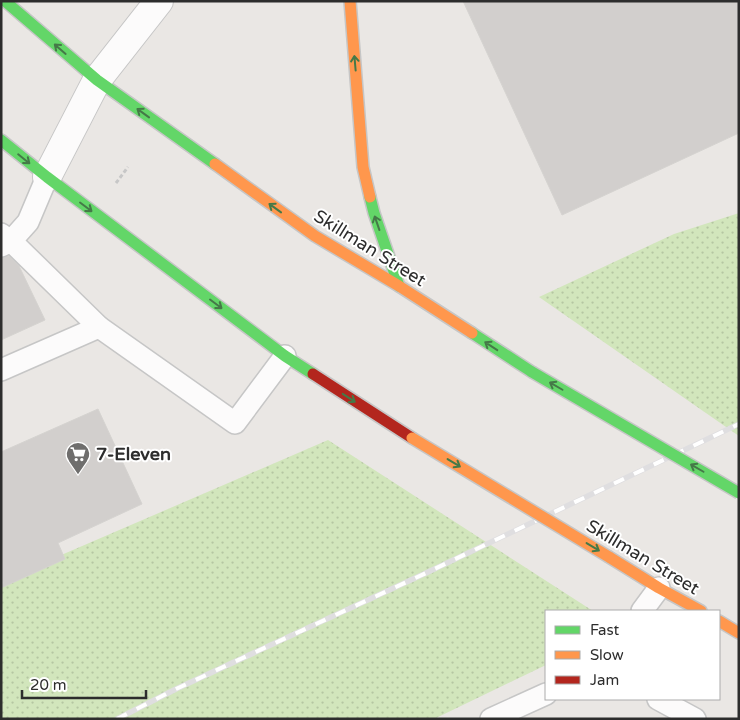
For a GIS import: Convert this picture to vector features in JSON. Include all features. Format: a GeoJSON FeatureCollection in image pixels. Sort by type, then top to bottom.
{"type":"FeatureCollection","features":[{"type":"Feature","properties":{"kind":"main road","name":"Skillman Street"},"geometry":{"type":"LineString","coordinates":[[5,1],[97,80],[315,236],[399,286],[532,372],[739,493]]}},
{"type":"Feature","properties":{"kind":"main road"},"geometry":{"type":"LineString","coordinates":[[350,1],[363,167],[374,213],[399,286]]}},
{"type":"Feature","properties":{"kind":"main road","name":"Skillman Street"},"geometry":{"type":"LineString","coordinates":[[1,140],[285,356],[412,438],[659,588],[699,610]]}},
{"type":"Feature","properties":{"kind":"main road"},"geometry":{"type":"LineString","coordinates":[[720,622],[739,633]]}},
{"type":"Feature","properties":{"kind":"street"},"geometry":{"type":"LineString","coordinates":[[48,177],[97,80],[159,1]]}},
{"type":"Feature","properties":{"kind":"lane"},"geometry":{"type":"LineString","coordinates":[[48,177],[28,222],[5,240],[99,327],[235,424],[285,356]]}},
{"type":"Feature","properties":{"kind":"lane"},"geometry":{"type":"LineString","coordinates":[[1,370],[99,327]]}},
{"type":"Feature","properties":{"kind":"lane"},"geometry":{"type":"LineString","coordinates":[[643,610],[659,588]]}},
{"type":"Feature","properties":{"kind":"lane"},"geometry":{"type":"LineString","coordinates":[[491,719],[545,694]]}},
{"type":"Feature","properties":{"kind":"lane"},"geometry":{"type":"LineString","coordinates":[[660,700],[695,719]]}},
{"type":"Feature","properties":{"kind":"path"},"geometry":{"type":"LineString","coordinates":[[114,186],[128,167]]}},
{"type":"Feature","properties":{"kind":"green space"},"geometry":{"type":"Polygon","coordinates":[[[739,213],[739,436],[539,297],[674,234],[739,213]]]}},
{"type":"Feature","properties":{"kind":"green space"},"geometry":{"type":"Polygon","coordinates":[[[328,440],[591,610],[545,610],[545,665],[434,719],[1,719],[1,581],[328,440]]]}},
{"type":"Feature","properties":{"kind":"building"},"geometry":{"type":"Polygon","coordinates":[[[463,1],[739,1],[739,133],[562,215],[463,1]]]}},
{"type":"Feature","properties":{"kind":"building"},"geometry":{"type":"Polygon","coordinates":[[[9,256],[19,266],[45,320],[1,340],[1,258],[9,256]]]}},
{"type":"Feature","properties":{"kind":"building","name":"7-Eleven"},"geometry":{"type":"Polygon","coordinates":[[[98,409],[142,504],[58,543],[65,559],[1,588],[1,452],[98,409]]]}},
{"type":"Feature","properties":{"kind":"railway"},"geometry":{"type":"LineString","coordinates":[[117,719],[176,689],[426,573],[739,424]]}},
{"type":"Feature","properties":{"kind":"traffic: fast"},"geometry":{"type":"LineString","coordinates":[[5,1],[97,80],[215,164]]}},
{"type":"Feature","properties":{"kind":"traffic: fast"},"geometry":{"type":"LineString","coordinates":[[1,140],[47,177],[285,356],[313,374]]}},
{"type":"Feature","properties":{"kind":"traffic: fast"},"geometry":{"type":"LineString","coordinates":[[370,197],[399,286]]}},
{"type":"Feature","properties":{"kind":"traffic: fast"},"geometry":{"type":"LineString","coordinates":[[472,333],[532,372]]}},
{"type":"Feature","properties":{"kind":"traffic: fast"},"geometry":{"type":"LineString","coordinates":[[532,372],[739,493]]}},
{"type":"Feature","properties":{"kind":"traffic: slow"},"geometry":{"type":"LineString","coordinates":[[350,1],[363,167],[370,197]]}},
{"type":"Feature","properties":{"kind":"traffic: slow"},"geometry":{"type":"LineString","coordinates":[[215,164],[315,236],[399,286],[472,333]]}},
{"type":"Feature","properties":{"kind":"traffic: slow"},"geometry":{"type":"LineString","coordinates":[[412,438],[609,557]]}},
{"type":"Feature","properties":{"kind":"traffic: slow"},"geometry":{"type":"LineString","coordinates":[[609,557],[699,610]]}},
{"type":"Feature","properties":{"kind":"traffic: slow"},"geometry":{"type":"LineString","coordinates":[[720,622],[739,633]]}},
{"type":"Feature","properties":{"kind":"traffic: jam"},"geometry":{"type":"LineString","coordinates":[[313,374],[412,438]]}},
{"type":"Feature","properties":{"kind":"place","name":"7-Eleven"},"geometry":{"type":"Point","coordinates":[78,475]}}]}
